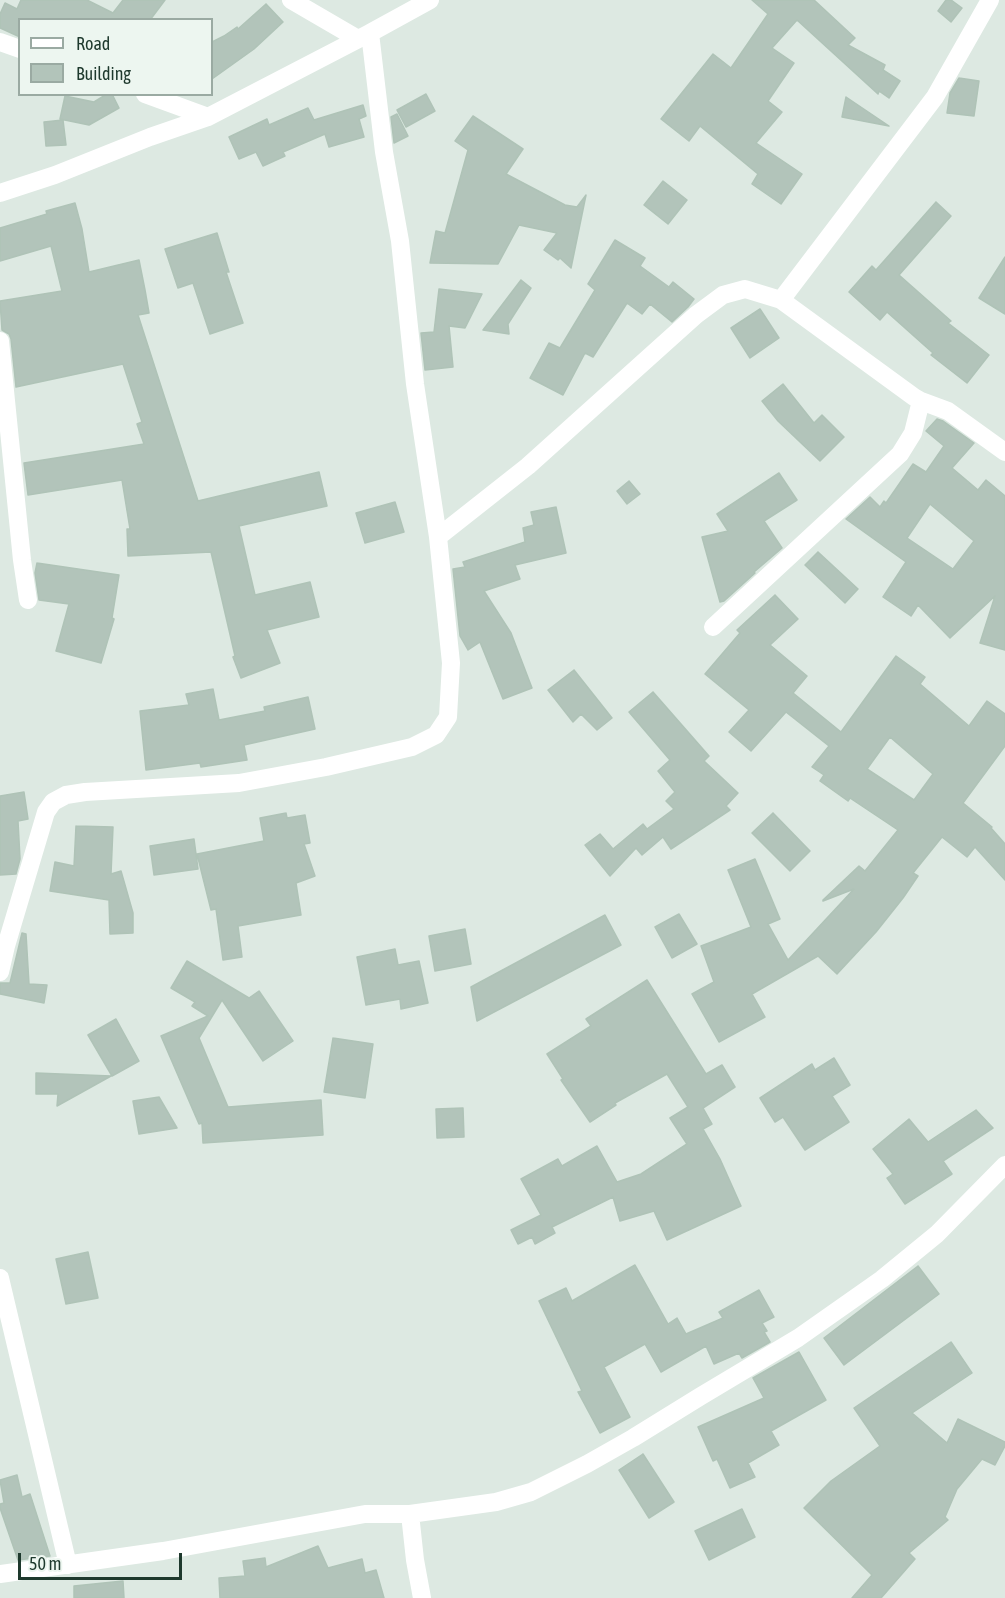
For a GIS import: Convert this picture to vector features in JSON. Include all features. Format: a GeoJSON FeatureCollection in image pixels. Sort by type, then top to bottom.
{"type":"FeatureCollection","features":[{"type":"Feature","properties":{"kind":"street"},"geometry":{"type":"LineString","coordinates":[[291,0],[364,36]]}},
{"type":"Feature","properties":{"kind":"street"},"geometry":{"type":"LineString","coordinates":[[0,193],[55,175],[150,137],[208,117],[430,0]]}},
{"type":"Feature","properties":{"kind":"street"},"geometry":{"type":"LineString","coordinates":[[781,300],[935,97],[991,0],[1005,5]]}},
{"type":"Feature","properties":{"kind":"street"},"geometry":{"type":"LineString","coordinates":[[0,972],[46,812],[53,802],[66,795],[85,792],[238,783],[326,767],[412,747],[436,735],[448,717],[451,663],[438,537],[415,384],[400,241],[364,36]]}},
{"type":"Feature","properties":{"kind":"street"},"geometry":{"type":"LineString","coordinates":[[0,42],[18,48]]}},
{"type":"Feature","properties":{"kind":"street"},"geometry":{"type":"LineString","coordinates":[[150,96],[208,117]]}},
{"type":"Feature","properties":{"kind":"street"},"geometry":{"type":"LineString","coordinates":[[438,537],[528,466],[696,315],[723,295],[745,289],[781,300],[914,397],[948,411],[1005,452]]}},
{"type":"Feature","properties":{"kind":"street"},"geometry":{"type":"LineString","coordinates":[[0,341],[20,549],[28,600]]}},
{"type":"Feature","properties":{"kind":"street"},"geometry":{"type":"LineString","coordinates":[[713,627],[900,453],[914,433],[921,401]]}},
{"type":"Feature","properties":{"kind":"street"},"geometry":{"type":"LineString","coordinates":[[0,1574],[163,1551],[365,1514],[410,1514],[496,1502],[531,1492],[633,1438],[798,1338],[882,1279],[937,1234],[1005,1165]]}},
{"type":"Feature","properties":{"kind":"street"},"geometry":{"type":"LineString","coordinates":[[0,1278],[68,1565]]}},
{"type":"Feature","properties":{"kind":"street"},"geometry":{"type":"LineString","coordinates":[[410,1514],[422,1598]]}},
{"type":"Feature","properties":{"kind":"building"},"geometry":{"type":"Polygon","coordinates":[[[21,0],[87,0],[113,13],[123,0],[165,0],[152,18],[18,18],[18,36],[0,28],[0,14],[5,3],[17,9],[21,0]]]}},
{"type":"Feature","properties":{"kind":"building"},"geometry":{"type":"Polygon","coordinates":[[[752,0],[814,0],[855,38],[848,45],[885,65],[883,70],[900,81],[889,98],[879,91],[878,94],[797,20],[772,48],[794,63],[768,101],[782,112],[756,143],[802,174],[781,204],[752,184],[758,174],[700,126],[689,141],[661,119],[713,54],[731,68],[768,14],[752,0]]]}},
{"type":"Feature","properties":{"kind":"building"},"geometry":{"type":"Polygon","coordinates":[[[946,0],[951,0],[962,8],[951,22],[938,11],[946,0]]]}},
{"type":"Feature","properties":{"kind":"building"},"geometry":{"type":"Polygon","coordinates":[[[266,4],[283,22],[254,49],[213,78],[213,42],[237,27],[238,29],[266,4]]]}},
{"type":"Feature","properties":{"kind":"building"},"geometry":{"type":"Polygon","coordinates":[[[959,78],[979,81],[974,116],[947,113],[950,93],[959,78]]]}},
{"type":"Feature","properties":{"kind":"building"},"geometry":{"type":"Polygon","coordinates":[[[426,94],[435,111],[406,127],[397,110],[426,94]]]}},
{"type":"Feature","properties":{"kind":"building"},"geometry":{"type":"Polygon","coordinates":[[[65,96],[94,102],[104,96],[113,96],[119,108],[89,125],[60,119],[65,96]]]}},
{"type":"Feature","properties":{"kind":"building"},"geometry":{"type":"Polygon","coordinates":[[[846,97],[889,126],[842,117],[846,97]]]}},
{"type":"Feature","properties":{"kind":"building"},"geometry":{"type":"Polygon","coordinates":[[[363,105],[366,116],[359,119],[364,137],[329,147],[325,134],[283,152],[285,156],[263,166],[256,152],[239,159],[229,137],[267,119],[269,125],[308,108],[314,120],[363,105]]]}},
{"type":"Feature","properties":{"kind":"building"},"geometry":{"type":"Polygon","coordinates":[[[397,114],[408,136],[394,143],[391,117],[397,114]]]}},
{"type":"Feature","properties":{"kind":"building"},"geometry":{"type":"Polygon","coordinates":[[[473,116],[523,149],[506,174],[565,205],[577,207],[586,195],[571,268],[560,258],[558,260],[544,250],[557,233],[519,225],[498,264],[430,263],[436,231],[445,233],[468,150],[455,141],[473,116]]]}},
{"type":"Feature","properties":{"kind":"building"},"geometry":{"type":"Polygon","coordinates":[[[63,120],[66,145],[46,146],[44,122],[63,120]]]}},
{"type":"Feature","properties":{"kind":"building"},"geometry":{"type":"Polygon","coordinates":[[[663,181],[687,200],[668,224],[644,205],[663,181]]]}},
{"type":"Feature","properties":{"kind":"building"},"geometry":{"type":"Polygon","coordinates":[[[936,202],[951,216],[899,275],[951,321],[948,323],[989,355],[967,383],[931,355],[933,353],[887,312],[880,320],[849,292],[872,266],[876,270],[936,202]]]}},
{"type":"Feature","properties":{"kind":"building"},"geometry":{"type":"Polygon","coordinates":[[[75,203],[89,272],[139,260],[149,313],[138,315],[198,501],[319,472],[327,506],[239,526],[255,595],[310,582],[319,617],[267,630],[280,663],[241,678],[233,657],[235,656],[211,552],[128,556],[127,529],[130,529],[122,480],[28,495],[24,463],[144,444],[137,424],[142,422],[123,364],[16,387],[11,339],[9,334],[2,330],[0,301],[62,291],[51,246],[0,261],[0,228],[75,203]]]}},
{"type":"Feature","properties":{"kind":"building"},"geometry":{"type":"Polygon","coordinates":[[[217,233],[229,272],[226,272],[243,323],[210,334],[193,283],[178,288],[165,249],[217,233]]]}},
{"type":"Feature","properties":{"kind":"building"},"geometry":{"type":"Polygon","coordinates":[[[615,240],[645,258],[640,266],[669,287],[673,282],[694,299],[672,322],[650,304],[642,314],[627,303],[593,357],[585,353],[563,395],[530,378],[549,343],[560,348],[595,290],[588,284],[615,240]]]}},
{"type":"Feature","properties":{"kind":"building"},"geometry":{"type":"Polygon","coordinates":[[[1005,257],[1005,314],[979,298],[1005,257]]]}},
{"type":"Feature","properties":{"kind":"building"},"geometry":{"type":"Polygon","coordinates":[[[521,280],[531,288],[508,324],[509,334],[483,330],[521,280]]]}},
{"type":"Feature","properties":{"kind":"building"},"geometry":{"type":"Polygon","coordinates":[[[439,289],[482,294],[465,328],[449,326],[453,367],[425,370],[421,333],[434,332],[439,289]]]}},
{"type":"Feature","properties":{"kind":"building"},"geometry":{"type":"Polygon","coordinates":[[[760,309],[779,338],[750,358],[731,328],[760,309]]]}},
{"type":"Feature","properties":{"kind":"building"},"geometry":{"type":"Polygon","coordinates":[[[783,384],[814,423],[822,415],[844,437],[820,461],[778,421],[762,401],[783,384]]]}},
{"type":"Feature","properties":{"kind":"building"},"geometry":{"type":"Polygon","coordinates":[[[937,419],[974,443],[952,468],[978,490],[986,480],[1005,496],[1005,650],[980,643],[995,596],[950,638],[918,605],[911,616],[883,597],[906,562],[846,519],[870,497],[880,507],[884,501],[886,503],[913,464],[926,472],[944,446],[926,431],[937,419]],[[930,504],[907,538],[953,569],[974,541],[930,504]]]}},
{"type":"Feature","properties":{"kind":"building"},"geometry":{"type":"Polygon","coordinates":[[[779,473],[797,500],[764,521],[782,548],[724,601],[720,602],[702,537],[728,531],[717,514],[779,473]]]}},
{"type":"Feature","properties":{"kind":"building"},"geometry":{"type":"Polygon","coordinates":[[[629,481],[640,494],[627,504],[617,491],[629,481]]]}},
{"type":"Feature","properties":{"kind":"building"},"geometry":{"type":"Polygon","coordinates":[[[395,502],[404,532],[365,543],[356,513],[395,502]]]}},
{"type":"Feature","properties":{"kind":"building"},"geometry":{"type":"Polygon","coordinates":[[[556,507],[566,553],[515,565],[520,579],[484,591],[511,633],[532,688],[503,699],[480,642],[468,650],[460,636],[453,569],[465,567],[463,562],[525,542],[523,528],[534,525],[531,512],[556,507]]]}},
{"type":"Feature","properties":{"kind":"building"},"geometry":{"type":"Polygon","coordinates":[[[818,552],[858,589],[845,603],[805,565],[818,552]]]}},
{"type":"Feature","properties":{"kind":"building"},"geometry":{"type":"Polygon","coordinates":[[[37,563],[119,575],[112,618],[114,619],[101,663],[56,651],[69,604],[39,600],[35,573],[37,563]]]}},
{"type":"Feature","properties":{"kind":"building"},"geometry":{"type":"Polygon","coordinates":[[[775,595],[798,619],[770,645],[807,676],[793,693],[841,732],[896,656],[925,677],[920,684],[969,726],[987,701],[1005,714],[1005,746],[963,803],[992,827],[1005,844],[1005,880],[975,847],[967,857],[942,837],[913,873],[918,876],[903,898],[876,932],[837,974],[818,956],[752,994],[765,1017],[719,1042],[692,994],[714,982],[701,946],[751,927],[728,870],[755,859],[780,919],[768,924],[788,960],[854,889],[823,900],[859,866],[865,871],[898,830],[850,798],[848,801],[820,781],[824,775],[812,767],[829,746],[786,712],[751,751],[729,732],[749,710],[705,674],[740,633],[737,630],[775,595]],[[890,737],[867,769],[914,800],[933,774],[890,737]]]}},
{"type":"Feature","properties":{"kind":"building"},"geometry":{"type":"Polygon","coordinates":[[[574,670],[612,718],[597,730],[581,714],[573,722],[548,690],[574,670]]]}},
{"type":"Feature","properties":{"kind":"building"},"geometry":{"type":"Polygon","coordinates":[[[213,689],[219,720],[265,711],[264,707],[308,697],[315,729],[244,745],[247,760],[201,767],[200,763],[146,770],[140,711],[189,705],[186,694],[213,689]]]}},
{"type":"Feature","properties":{"kind":"building"},"geometry":{"type":"Polygon","coordinates":[[[653,692],[709,756],[704,761],[738,793],[726,806],[730,810],[671,849],[663,837],[642,855],[636,848],[610,876],[585,845],[600,834],[613,849],[643,824],[647,829],[674,809],[666,801],[675,792],[658,771],[670,760],[629,712],[653,692]]]}},
{"type":"Feature","properties":{"kind":"building"},"geometry":{"type":"Polygon","coordinates":[[[24,792],[28,819],[18,821],[20,859],[16,874],[0,875],[0,796],[24,792]]]}},
{"type":"Feature","properties":{"kind":"building"},"geometry":{"type":"Polygon","coordinates":[[[286,813],[287,818],[305,815],[310,843],[304,844],[315,876],[296,883],[301,915],[238,926],[242,957],[223,960],[216,909],[211,910],[197,854],[264,841],[260,818],[286,813]]]}},
{"type":"Feature","properties":{"kind":"building"},"geometry":{"type":"Polygon","coordinates":[[[773,813],[810,851],[790,871],[752,833],[773,813]]]}},
{"type":"Feature","properties":{"kind":"building"},"geometry":{"type":"Polygon","coordinates":[[[76,826],[113,827],[111,874],[121,871],[133,913],[133,933],[110,934],[109,900],[50,891],[55,862],[74,866],[76,826]]]}},
{"type":"Feature","properties":{"kind":"building"},"geometry":{"type":"Polygon","coordinates":[[[194,839],[198,869],[154,875],[150,846],[194,839]]]}},
{"type":"Feature","properties":{"kind":"building"},"geometry":{"type":"Polygon","coordinates":[[[679,914],[697,944],[672,958],[655,927],[679,914]]]}},
{"type":"Feature","properties":{"kind":"building"},"geometry":{"type":"Polygon","coordinates":[[[605,915],[621,945],[477,1021],[471,987],[605,915]]]}},
{"type":"Feature","properties":{"kind":"building"},"geometry":{"type":"Polygon","coordinates":[[[465,929],[471,964],[435,971],[429,936],[465,929]]]}},
{"type":"Feature","properties":{"kind":"building"},"geometry":{"type":"Polygon","coordinates":[[[22,933],[26,934],[29,984],[47,985],[44,1003],[0,994],[0,983],[10,983],[22,933]]]}},
{"type":"Feature","properties":{"kind":"building"},"geometry":{"type":"Polygon","coordinates":[[[395,949],[398,965],[419,961],[428,1003],[401,1009],[400,999],[366,1005],[357,957],[395,949]]]}},
{"type":"Feature","properties":{"kind":"building"},"geometry":{"type":"Polygon","coordinates":[[[187,961],[249,998],[259,991],[293,1041],[263,1061],[222,1000],[199,1038],[228,1107],[321,1100],[323,1135],[203,1143],[202,1123],[199,1124],[161,1036],[208,1016],[192,1006],[195,1002],[171,988],[187,961]]]}},
{"type":"Feature","properties":{"kind":"building"},"geometry":{"type":"Polygon","coordinates":[[[647,980],[706,1074],[722,1065],[735,1087],[703,1108],[712,1124],[703,1129],[720,1159],[741,1206],[667,1240],[654,1211],[620,1221],[613,1197],[552,1227],[555,1233],[535,1244],[532,1237],[518,1244],[511,1230],[541,1215],[521,1179],[558,1159],[562,1166],[597,1146],[617,1182],[641,1174],[687,1144],[670,1118],[688,1107],[667,1074],[615,1103],[616,1105],[590,1122],[561,1080],[563,1079],[547,1054],[591,1026],[586,1019],[647,980]]]}},
{"type":"Feature","properties":{"kind":"building"},"geometry":{"type":"Polygon","coordinates":[[[116,1019],[139,1061],[112,1076],[88,1035],[116,1019]]]}},
{"type":"Feature","properties":{"kind":"building"},"geometry":{"type":"Polygon","coordinates":[[[333,1038],[373,1044],[365,1098],[324,1092],[333,1038]]]}},
{"type":"Feature","properties":{"kind":"building"},"geometry":{"type":"Polygon","coordinates":[[[834,1058],[850,1085],[832,1096],[849,1122],[805,1150],[783,1117],[775,1122],[760,1098],[812,1064],[815,1070],[834,1058]]]}},
{"type":"Feature","properties":{"kind":"building"},"geometry":{"type":"Polygon","coordinates":[[[36,1073],[111,1076],[57,1106],[58,1094],[36,1094],[36,1073]]]}},
{"type":"Feature","properties":{"kind":"building"},"geometry":{"type":"Polygon","coordinates":[[[159,1097],[177,1128],[139,1134],[133,1101],[159,1097]]]}},
{"type":"Feature","properties":{"kind":"building"},"geometry":{"type":"Polygon","coordinates":[[[463,1108],[464,1137],[437,1138],[436,1109],[463,1108]]]}},
{"type":"Feature","properties":{"kind":"building"},"geometry":{"type":"Polygon","coordinates":[[[976,1110],[993,1128],[943,1161],[952,1174],[905,1204],[887,1178],[893,1174],[873,1149],[909,1119],[928,1142],[976,1110]]]}},
{"type":"Feature","properties":{"kind":"building"},"geometry":{"type":"Polygon","coordinates":[[[88,1252],[98,1298],[66,1304],[56,1259],[88,1252]]]}},
{"type":"Feature","properties":{"kind":"building"},"geometry":{"type":"Polygon","coordinates":[[[635,1265],[668,1324],[677,1318],[686,1334],[723,1318],[719,1312],[759,1290],[774,1317],[762,1323],[770,1342],[742,1358],[739,1353],[714,1364],[706,1346],[661,1372],[645,1344],[604,1367],[630,1417],[600,1433],[578,1392],[582,1391],[539,1301],[566,1288],[572,1301],[635,1265]]]}},
{"type":"Feature","properties":{"kind":"building"},"geometry":{"type":"Polygon","coordinates":[[[918,1266],[939,1294],[844,1365],[824,1338],[918,1266]]]}},
{"type":"Feature","properties":{"kind":"building"},"geometry":{"type":"Polygon","coordinates":[[[951,1342],[972,1373],[912,1413],[947,1443],[958,1419],[1005,1442],[1005,1446],[995,1465],[982,1459],[957,1489],[945,1517],[948,1520],[909,1553],[915,1559],[881,1598],[852,1598],[872,1575],[804,1508],[831,1481],[880,1446],[854,1408],[951,1342]]]}},
{"type":"Feature","properties":{"kind":"building"},"geometry":{"type":"Polygon","coordinates":[[[799,1352],[826,1400],[771,1431],[779,1445],[748,1463],[755,1477],[730,1488],[717,1459],[713,1461],[698,1427],[764,1398],[753,1378],[799,1352]]]}},
{"type":"Feature","properties":{"kind":"building"},"geometry":{"type":"Polygon","coordinates":[[[643,1454],[674,1502],[649,1518],[619,1470],[643,1454]]]}},
{"type":"Feature","properties":{"kind":"building"},"geometry":{"type":"Polygon","coordinates":[[[17,1475],[22,1497],[30,1494],[50,1556],[18,1560],[0,1508],[0,1504],[4,1503],[0,1480],[17,1475]]]}},
{"type":"Feature","properties":{"kind":"building"},"geometry":{"type":"Polygon","coordinates":[[[742,1509],[755,1537],[709,1560],[695,1531],[742,1509]]]}},
{"type":"Feature","properties":{"kind":"building"},"geometry":{"type":"Polygon","coordinates":[[[318,1546],[328,1568],[362,1559],[365,1573],[376,1570],[384,1598],[220,1598],[219,1578],[245,1576],[243,1561],[265,1558],[266,1567],[318,1546]]]}},
{"type":"Feature","properties":{"kind":"building"},"geometry":{"type":"Polygon","coordinates":[[[123,1581],[124,1598],[74,1598],[74,1586],[123,1581]]]}}]}
